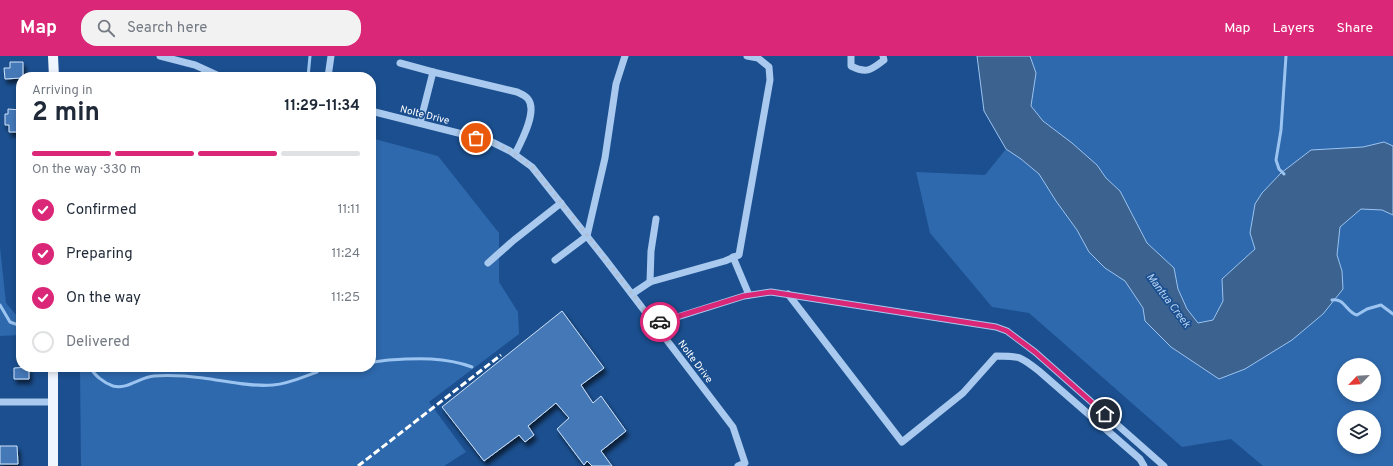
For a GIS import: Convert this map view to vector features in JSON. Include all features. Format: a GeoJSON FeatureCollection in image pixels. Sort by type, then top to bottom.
{"type":"FeatureCollection","features":[{"type":"Feature","properties":{"kind":"main road"},"geometry":{"type":"LineString","coordinates":[[53,56],[54,72]]}},
{"type":"Feature","properties":{"kind":"main road"},"geometry":{"type":"LineString","coordinates":[[53,372],[53,466]]}},
{"type":"Feature","properties":{"kind":"street"},"geometry":{"type":"LineString","coordinates":[[160,56],[195,64],[212,72]]}},
{"type":"Feature","properties":{"kind":"street"},"geometry":{"type":"LineString","coordinates":[[329,72],[331,56]]}},
{"type":"Feature","properties":{"kind":"street"},"geometry":{"type":"LineString","coordinates":[[555,260],[587,236],[605,158],[616,84],[625,56]]}},
{"type":"Feature","properties":{"kind":"street"},"geometry":{"type":"LineString","coordinates":[[632,294],[650,282],[740,255],[770,80],[769,67],[758,58],[747,56]]}},
{"type":"Feature","properties":{"kind":"street"},"geometry":{"type":"LineString","coordinates":[[851,56],[851,66],[861,71],[872,69],[884,60],[883,56]]}},
{"type":"Feature","properties":{"kind":"street"},"geometry":{"type":"LineString","coordinates":[[400,63],[524,95],[529,100],[531,107],[529,122],[515,154]]}},
{"type":"Feature","properties":{"kind":"street"},"geometry":{"type":"LineString","coordinates":[[420,123],[433,72]]}},
{"type":"Feature","properties":{"kind":"street","name":"Nolte Drive"},"geometry":{"type":"LineString","coordinates":[[376,112],[490,141],[515,154],[532,167],[632,294],[733,428],[742,465]]}},
{"type":"Feature","properties":{"kind":"street"},"geometry":{"type":"LineString","coordinates":[[488,263],[514,240],[561,203]]}},
{"type":"Feature","properties":{"kind":"street"},"geometry":{"type":"LineString","coordinates":[[650,282],[651,252],[656,219]]}},
{"type":"Feature","properties":{"kind":"street"},"geometry":{"type":"LineString","coordinates":[[733,257],[749,295]]}},
{"type":"Feature","properties":{"kind":"street"},"geometry":{"type":"LineString","coordinates":[[655,324],[749,295],[771,292],[996,327],[1007,331],[1035,352],[1164,466]]}},
{"type":"Feature","properties":{"kind":"street"},"geometry":{"type":"LineString","coordinates":[[788,294],[902,442],[963,393],[996,356],[1014,356],[1024,358],[1140,459],[1144,466]]}},
{"type":"Feature","properties":{"kind":"street"},"geometry":{"type":"LineString","coordinates":[[0,402],[53,402]]}},
{"type":"Feature","properties":{"kind":"shaded area"},"geometry":{"type":"Polygon","coordinates":[[[1030,56],[1393,56],[1393,146],[1384,142],[1363,147],[1250,233],[1255,249],[1222,279],[1223,301],[1213,320],[1198,323],[1187,309],[1178,289],[1174,268],[1147,243],[1120,191],[1106,178],[1097,165],[1072,143],[1043,121],[1031,106],[1036,73],[1030,56]]]}},
{"type":"Feature","properties":{"kind":"shaded area"},"geometry":{"type":"Polygon","coordinates":[[[376,139],[438,156],[499,233],[499,282],[518,312],[519,334],[429,402],[466,452],[444,466],[81,466],[80,372],[376,372],[376,139]]]}},
{"type":"Feature","properties":{"kind":"shaded area"},"geometry":{"type":"Polygon","coordinates":[[[1006,149],[1021,159],[1039,174],[1077,230],[1089,252],[1105,268],[1125,281],[1143,308],[1145,321],[1171,347],[1219,379],[1292,340],[1298,334],[1342,271],[1337,255],[1340,227],[1361,209],[1382,210],[1393,215],[1393,466],[1263,466],[1231,439],[1182,447],[1029,313],[992,307],[930,233],[916,172],[985,175],[1006,149]]]}},
{"type":"Feature","properties":{"kind":"shaded area"},"geometry":{"type":"Polygon","coordinates":[[[0,247],[6,303],[16,315],[16,335],[0,336],[0,247]]]}},
{"type":"Feature","properties":{"kind":"water","name":"Mantua Creek"},"geometry":{"type":"Polygon","coordinates":[[[977,56],[1030,56],[1036,73],[1031,106],[1043,121],[1072,143],[1097,165],[1106,178],[1120,191],[1147,243],[1174,268],[1178,289],[1187,309],[1198,323],[1213,320],[1223,301],[1222,279],[1255,249],[1250,233],[1255,204],[1262,193],[1281,173],[1311,150],[1363,147],[1384,142],[1393,146],[1393,215],[1382,210],[1361,209],[1340,227],[1337,255],[1342,271],[1343,289],[1323,314],[1292,340],[1245,369],[1219,379],[1171,347],[1145,321],[1143,308],[1125,281],[1105,268],[1089,252],[1077,230],[1039,174],[1006,149],[984,111],[977,56]]]}},
{"type":"Feature","properties":{"kind":"building"},"geometry":{"type":"Polygon","coordinates":[[[10,62],[23,62],[23,72],[16,72],[16,78],[5,79],[4,68],[10,68],[10,62]]]}},
{"type":"Feature","properties":{"kind":"building"},"geometry":{"type":"Polygon","coordinates":[[[8,109],[16,110],[16,132],[9,132],[9,125],[5,125],[5,114],[8,114],[8,109]]]}},
{"type":"Feature","properties":{"kind":"building"},"geometry":{"type":"Polygon","coordinates":[[[562,311],[604,368],[581,385],[593,403],[601,396],[626,431],[601,451],[612,466],[592,466],[587,461],[584,465],[557,429],[569,418],[556,403],[528,426],[534,435],[525,442],[519,435],[484,461],[442,407],[562,311]]]}},
{"type":"Feature","properties":{"kind":"building"},"geometry":{"type":"Polygon","coordinates":[[[14,368],[16,368],[16,372],[29,372],[29,379],[14,379],[14,368]]]}},
{"type":"Feature","properties":{"kind":"building"},"geometry":{"type":"Polygon","coordinates":[[[0,446],[17,446],[18,464],[0,464],[0,446]]]}},
{"type":"Feature","properties":{"kind":"waterway"},"geometry":{"type":"LineString","coordinates":[[308,72],[310,56]]}},
{"type":"Feature","properties":{"kind":"waterway"},"geometry":{"type":"LineString","coordinates":[[1284,174],[1279,169],[1276,160],[1281,130],[1286,56]]}},
{"type":"Feature","properties":{"kind":"waterway"},"geometry":{"type":"LineString","coordinates":[[1332,300],[1340,301],[1350,311],[1357,315],[1367,309],[1381,305],[1393,314]]}},
{"type":"Feature","properties":{"kind":"waterway"},"geometry":{"type":"LineString","coordinates":[[0,305],[10,322],[16,324]]}},
{"type":"Feature","properties":{"kind":"waterway"},"geometry":{"type":"LineString","coordinates":[[376,362],[431,359],[452,361],[472,367]]}},
{"type":"Feature","properties":{"kind":"waterway"},"geometry":{"type":"LineString","coordinates":[[93,372],[103,381],[118,387],[154,376],[197,377],[247,384],[273,385],[290,382],[317,372]]}},
{"type":"Feature","properties":{"kind":"railway"},"geometry":{"type":"LineString","coordinates":[[358,466],[501,355]]}},
{"type":"Feature","properties":{"kind":"way so far"},"geometry":{"type":"LineString","coordinates":[[476,138],[490,141],[510,151],[532,167],[579,225],[655,324],[660,322]]}},
{"type":"Feature","properties":{"kind":"route"},"geometry":{"type":"LineString","coordinates":[[660,322],[744,296],[771,292],[996,327],[1007,331],[1035,352],[1105,414]]}}]}
